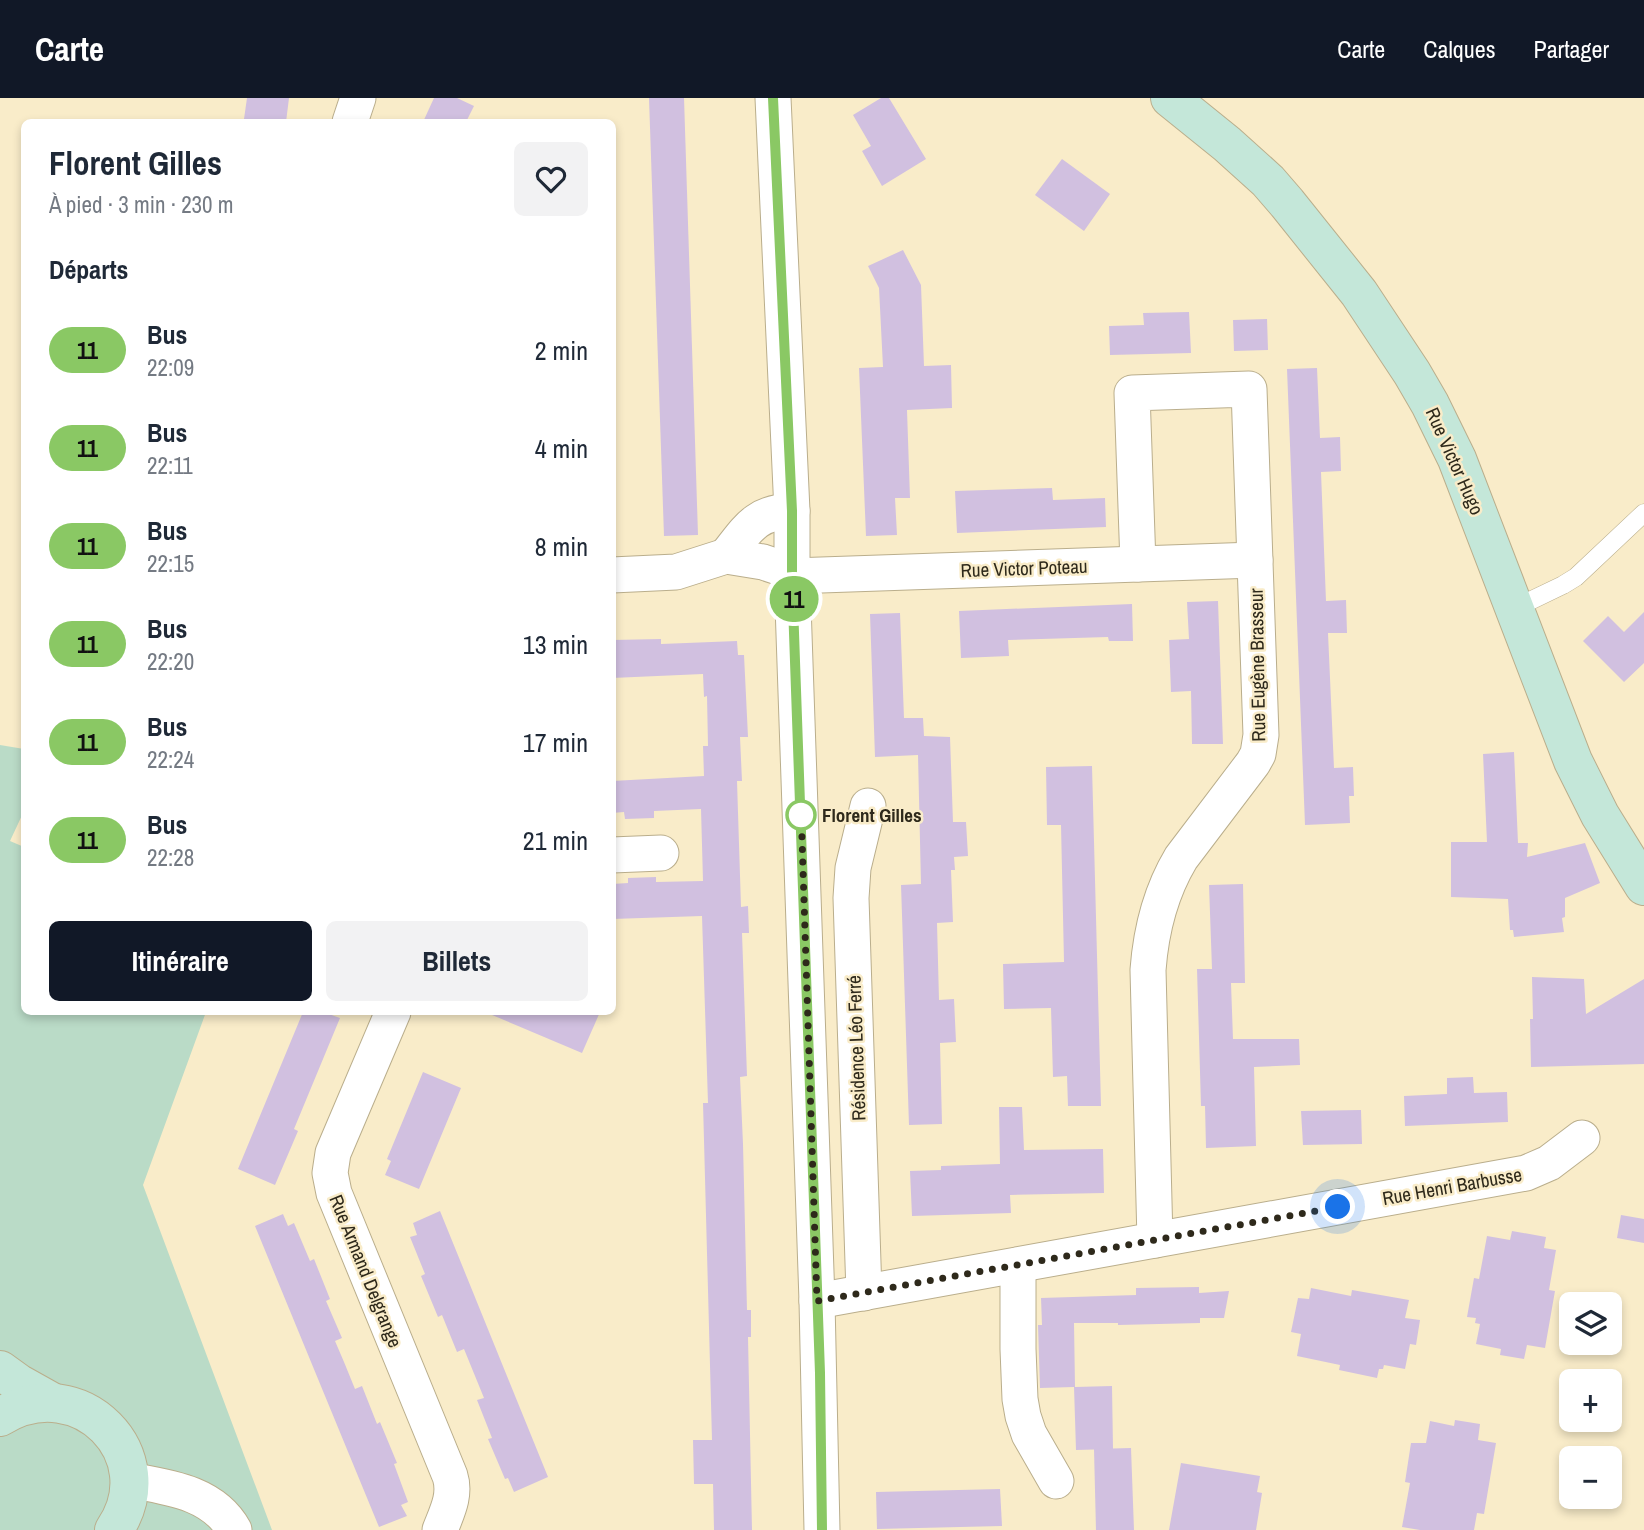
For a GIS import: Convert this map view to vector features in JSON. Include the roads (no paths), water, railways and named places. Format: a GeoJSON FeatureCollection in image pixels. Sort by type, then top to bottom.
{"type":"FeatureCollection","features":[{"type":"Feature","properties":{"kind":"street"},"geometry":{"type":"LineString","coordinates":[[351,119],[358,98]]}},
{"type":"Feature","properties":{"kind":"street"},"geometry":{"type":"LineString","coordinates":[[773,98],[792,511],[822,1530]]}},
{"type":"Feature","properties":{"kind":"street","name":"Rue Victor Hugo"},"geometry":{"type":"LineString","coordinates":[[1170,98],[1268,181],[1359,293],[1412,373],[1444,430],[1477,507],[1573,761],[1600,815],[1644,886]]}},
{"type":"Feature","properties":{"kind":"street","name":"Rue Eugène Brasseur"},"geometry":{"type":"LineString","coordinates":[[1138,564],[1132,393],[1249,389],[1261,735],[1258,754],[1253,763],[1173,872],[1160,901],[1151,937],[1148,971],[1155,1240]]}},
{"type":"Feature","properties":{"kind":"street"},"geometry":{"type":"LineString","coordinates":[[726,556],[757,520],[779,511],[792,511]]}},
{"type":"Feature","properties":{"kind":"street"},"geometry":{"type":"LineString","coordinates":[[616,575],[676,572],[726,556],[763,562],[792,576]]}},
{"type":"Feature","properties":{"kind":"street","name":"Rue Victor Poteau"},"geometry":{"type":"LineString","coordinates":[[792,576],[1255,560]]}},
{"type":"Feature","properties":{"kind":"street","name":"Résidence Léo Ferré"},"geometry":{"type":"LineString","coordinates":[[864,1293],[851,898],[852,868],[868,806]]}},
{"type":"Feature","properties":{"kind":"street"},"geometry":{"type":"LineString","coordinates":[[616,855],[661,853]]}},
{"type":"Feature","properties":{"kind":"street","name":"Rue Armand Delgrange"},"geometry":{"type":"LineString","coordinates":[[392,1015],[332,1153],[330,1173],[334,1193],[450,1475],[453,1485],[451,1503],[440,1530]]}},
{"type":"Feature","properties":{"kind":"street","name":"Rue Henri Barbusse"},"geometry":{"type":"LineString","coordinates":[[817,1301],[1526,1172],[1549,1163],[1582,1138]]}},
{"type":"Feature","properties":{"kind":"street"},"geometry":{"type":"LineString","coordinates":[[1018,1265],[1020,1399],[1029,1434],[1056,1481]]}},
{"type":"Feature","properties":{"kind":"street"},"geometry":{"type":"LineString","coordinates":[[0,1370],[52,1402]]}},
{"type":"Feature","properties":{"kind":"street"},"geometry":{"type":"LineString","coordinates":[[0,1416],[30,1403],[52,1402],[76,1407],[105,1426],[124,1456],[129,1480],[126,1504],[114,1530]]}},
{"type":"Feature","properties":{"kind":"street"},"geometry":{"type":"LineString","coordinates":[[129,1480],[177,1490],[206,1501],[226,1517],[234,1530]]}},
{"type":"Feature","properties":{"kind":"lane"},"geometry":{"type":"LineString","coordinates":[[1515,608],[1576,577],[1644,513]]}},
{"type":"Feature","properties":{"kind":"place","name":"Florent Gilles"},"geometry":{"type":"Point","coordinates":[801,815]}}]}
